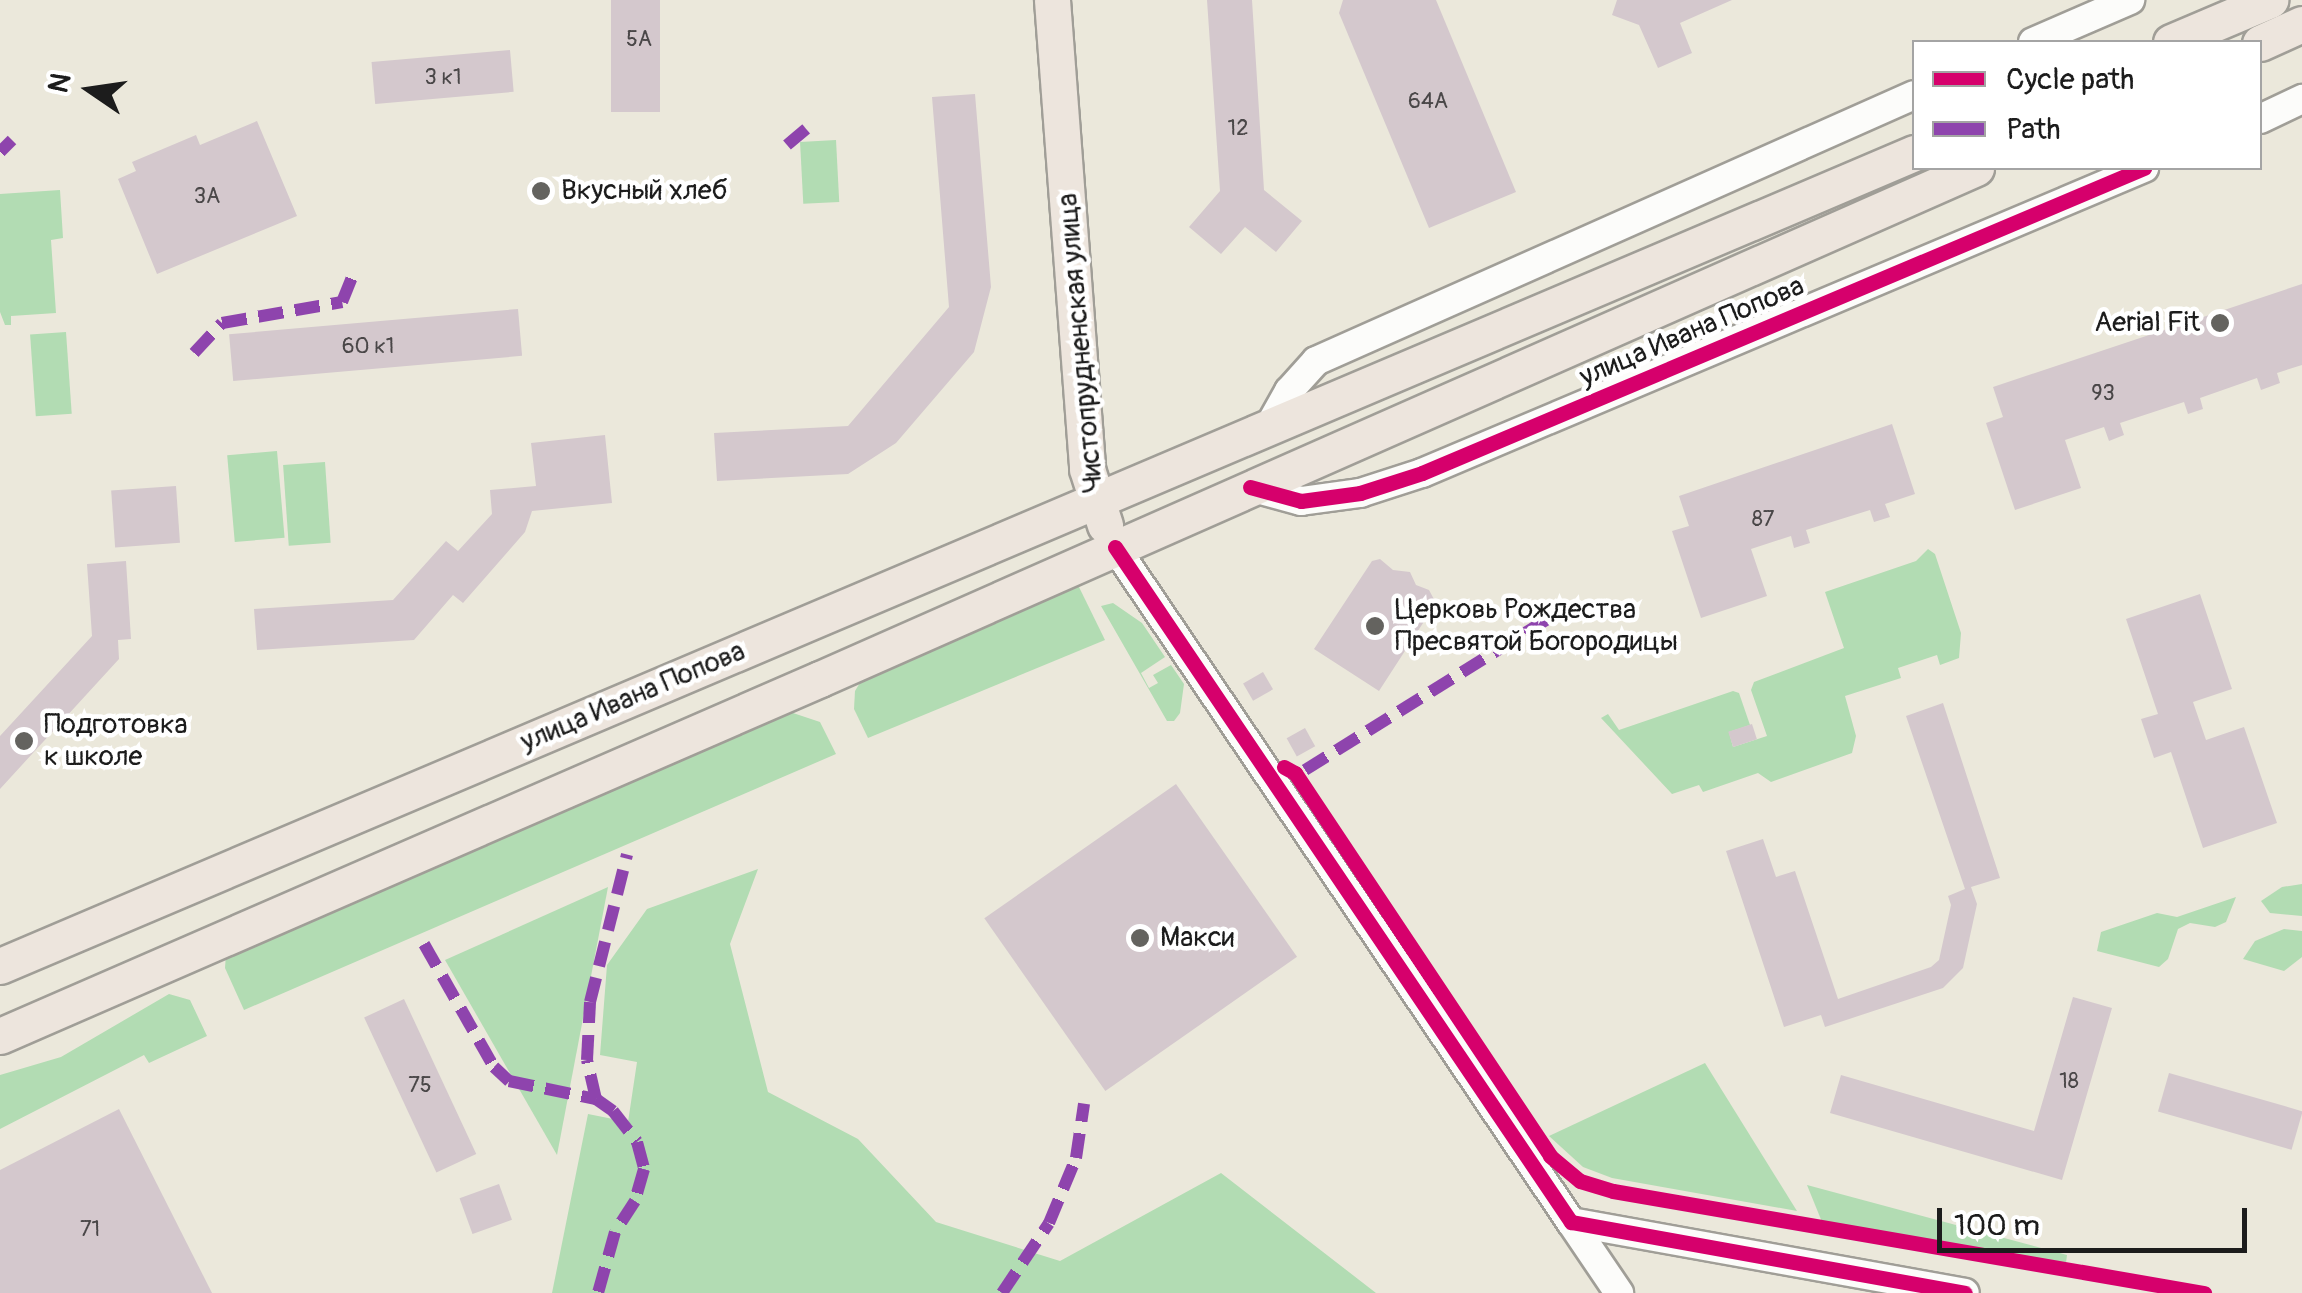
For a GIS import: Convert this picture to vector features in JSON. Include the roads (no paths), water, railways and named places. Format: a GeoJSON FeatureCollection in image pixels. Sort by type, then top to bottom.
{"type":"FeatureCollection","features":[{"type":"Feature","properties":{"kind":"main road","name":"Чистопрудненская улица"},"geometry":{"type":"LineString","coordinates":[[1052,0],[1088,469],[1095,504],[1115,547]]}},
{"type":"Feature","properties":{"kind":"main road"},"geometry":{"type":"LineString","coordinates":[[2176,40],[2270,0]]}},
{"type":"Feature","properties":{"kind":"main road"},"geometry":{"type":"LineString","coordinates":[[2262,41],[2302,24]]}},
{"type":"Feature","properties":{"kind":"main road","name":"улица Ивана Попова"},"geometry":{"type":"LineString","coordinates":[[0,966],[619,701],[1095,504],[1912,153]]}},
{"type":"Feature","properties":{"kind":"main road","name":"улица Ивана Попова"},"geometry":{"type":"LineString","coordinates":[[0,1036],[1971,170]]}},
{"type":"Feature","properties":{"kind":"street"},"geometry":{"type":"LineString","coordinates":[[2038,40],[2130,0]]}},
{"type":"Feature","properties":{"kind":"street"},"geometry":{"type":"LineString","coordinates":[[1267,430],[1288,391],[1316,361],[1912,95]]}},
{"type":"Feature","properties":{"kind":"street"},"geometry":{"type":"LineString","coordinates":[[2262,118],[2302,99]]}},
{"type":"Feature","properties":{"kind":"street","name":"улица Ивана Попова"},"geometry":{"type":"LineString","coordinates":[[1250,487],[1301,501],[1360,494],[1422,473],[2139,170]]}},
{"type":"Feature","properties":{"kind":"street","name":"Чистопрудненская улица"},"geometry":{"type":"LineString","coordinates":[[1115,547],[1619,1293]]}},
{"type":"Feature","properties":{"kind":"street"},"geometry":{"type":"LineString","coordinates":[[1572,1222],[1965,1293]]}},
{"type":"Feature","properties":{"kind":"place","name":"Вкусный хлеб"},"geometry":{"type":"Point","coordinates":[541,191]}},
{"type":"Feature","properties":{"kind":"place","name":"Aerial Fit"},"geometry":{"type":"Point","coordinates":[2220,323]}},
{"type":"Feature","properties":{"kind":"place","name":"Церковь Рождества Пресвятой Богородицы"},"geometry":{"type":"Point","coordinates":[1375,626]}},
{"type":"Feature","properties":{"kind":"place","name":"Подготовка к школе"},"geometry":{"type":"Point","coordinates":[24,741]}},
{"type":"Feature","properties":{"kind":"place","name":"Макси"},"geometry":{"type":"Point","coordinates":[1140,938]}}]}
